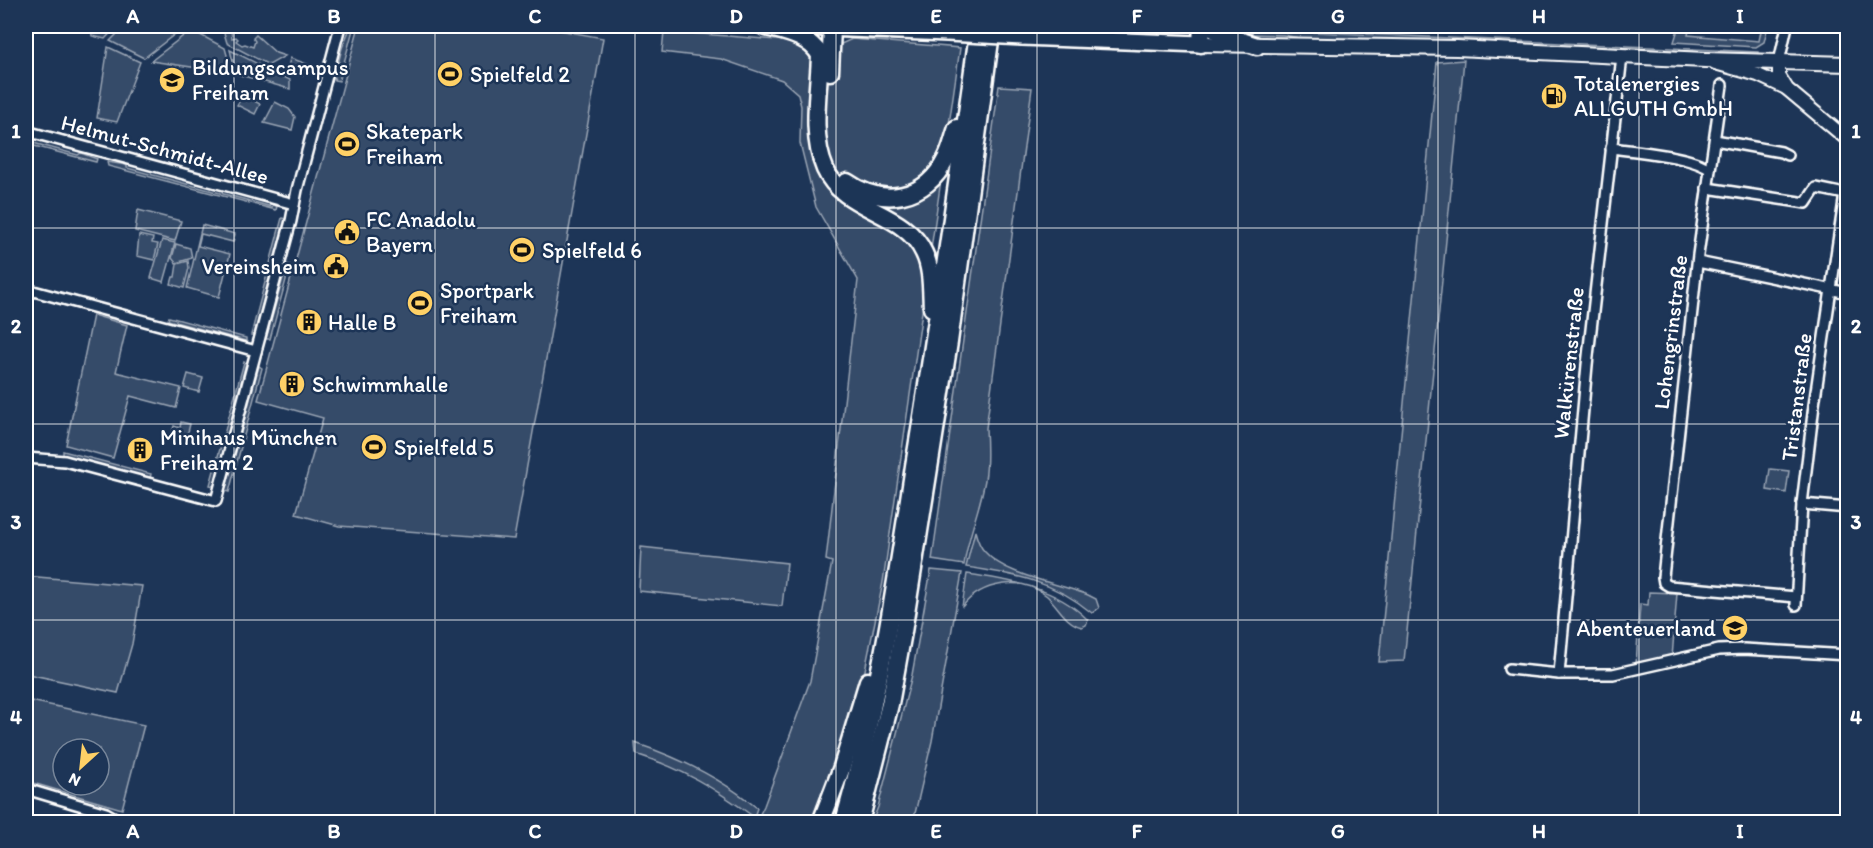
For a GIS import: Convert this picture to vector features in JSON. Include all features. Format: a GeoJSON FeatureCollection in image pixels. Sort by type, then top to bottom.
{"type":"FeatureCollection","features":[{"type":"Feature","properties":{"kind":"highway"},"geometry":{"type":"LineString","coordinates":[[764,26],[800,37],[824,56]]}},
{"type":"Feature","properties":{"kind":"highway"},"geometry":{"type":"LineString","coordinates":[[844,822],[865,739],[892,610],[979,26]]}},
{"type":"Feature","properties":{"kind":"highway"},"geometry":{"type":"LineString","coordinates":[[871,822],[886,752],[890,704],[935,431],[992,26]]}},
{"type":"Feature","properties":{"kind":"highway"},"geometry":{"type":"LineString","coordinates":[[981,108],[1003,26]]}},
{"type":"Feature","properties":{"kind":"highway"},"geometry":{"type":"LineString","coordinates":[[1192,26],[1196,44]]}},
{"type":"Feature","properties":{"kind":"highway"},"geometry":{"type":"LineString","coordinates":[[1196,44],[1202,26]]}},
{"type":"Feature","properties":{"kind":"highway"},"geometry":{"type":"LineString","coordinates":[[1209,26],[1224,35],[1257,46]]}},
{"type":"Feature","properties":{"kind":"highway"},"geometry":{"type":"LineString","coordinates":[[827,28],[824,56],[830,157],[846,182],[865,193],[884,197],[904,196],[920,188],[938,172],[951,148],[971,87]]}},
{"type":"Feature","properties":{"kind":"highway"},"geometry":{"type":"LineString","coordinates":[[825,78],[819,149],[826,170],[838,187],[852,199],[898,223],[915,238],[925,254],[929,273],[934,339]]}},
{"type":"Feature","properties":{"kind":"highway"},"geometry":{"type":"LineString","coordinates":[[820,822],[842,767],[876,650],[892,610]]}},
{"type":"Feature","properties":{"kind":"highway"},"geometry":{"type":"LineString","coordinates":[[860,822],[890,704]]}},
{"type":"Feature","properties":{"kind":"main road"},"geometry":{"type":"LineString","coordinates":[[764,26],[1196,44],[1492,50],[1848,64]]}},
{"type":"Feature","properties":{"kind":"street"},"geometry":{"type":"LineString","coordinates":[[26,458],[64,461],[216,501],[340,26]]}},
{"type":"Feature","properties":{"kind":"street"},"geometry":{"type":"LineString","coordinates":[[1787,26],[1779,62],[1779,76],[1787,89]]}},
{"type":"Feature","properties":{"kind":"street","name":"Walkürenstraße"},"geometry":{"type":"LineString","coordinates":[[1559,674],[1576,473],[1622,56]]}},
{"type":"Feature","properties":{"kind":"street"},"geometry":{"type":"LineString","coordinates":[[1705,60],[1758,75],[1787,89],[1848,140]]}},
{"type":"Feature","properties":{"kind":"street","name":"Lohengrinstraße"},"geometry":{"type":"LineString","coordinates":[[1722,85],[1709,169],[1663,577],[1664,583],[1669,586],[1796,601]]}},
{"type":"Feature","properties":{"kind":"street","name":"Helmut-Schmidt-Allee"},"geometry":{"type":"LineString","coordinates":[[26,131],[294,204]]}},
{"type":"Feature","properties":{"kind":"street"},"geometry":{"type":"LineString","coordinates":[[1714,140],[1787,155]]}},
{"type":"Feature","properties":{"kind":"street"},"geometry":{"type":"LineString","coordinates":[[1611,148],[1680,159],[1709,169]]}},
{"type":"Feature","properties":{"kind":"street","name":"Tristanstraße"},"geometry":{"type":"LineString","coordinates":[[1707,188],[1806,203],[1816,188],[1845,195],[1821,350],[1802,504],[1796,601]]}},
{"type":"Feature","properties":{"kind":"street"},"geometry":{"type":"LineString","coordinates":[[1698,262],[1848,293]]}},
{"type":"Feature","properties":{"kind":"street"},"geometry":{"type":"LineString","coordinates":[[26,289],[256,351]]}},
{"type":"Feature","properties":{"kind":"street"},"geometry":{"type":"LineString","coordinates":[[1802,504],[1848,508]]}},
{"type":"Feature","properties":{"kind":"street"},"geometry":{"type":"LineString","coordinates":[[1509,669],[1559,674],[1621,673],[1719,650],[1848,656]]}},
{"type":"Feature","properties":{"kind":"street"},"geometry":{"type":"LineString","coordinates":[[26,789],[106,813],[122,822]]}},
{"type":"Feature","properties":{"kind":"shaded area"},"geometry":{"type":"Polygon","coordinates":[[[91,26],[117,26],[105,39],[92,36],[91,26]]]}},
{"type":"Feature","properties":{"kind":"shaded area"},"geometry":{"type":"Polygon","coordinates":[[[125,26],[184,27],[144,58],[110,41],[125,26]]]}},
{"type":"Feature","properties":{"kind":"shaded area"},"geometry":{"type":"Polygon","coordinates":[[[222,26],[231,29],[232,38],[236,37],[238,39],[236,41],[242,45],[253,47],[255,41],[253,38],[256,35],[276,53],[285,56],[269,65],[227,43],[222,26]]]}},
{"type":"Feature","properties":{"kind":"shaded area"},"geometry":{"type":"Polygon","coordinates":[[[351,26],[354,26],[339,81],[334,80],[342,48],[351,26]]]}},
{"type":"Feature","properties":{"kind":"shaded area","name":"Sportpark Freiham"},"geometry":{"type":"Polygon","coordinates":[[[359,26],[537,26],[603,38],[514,539],[339,526],[296,514],[323,418],[258,400],[359,26]]]}},
{"type":"Feature","properties":{"kind":"shaded area"},"geometry":{"type":"Polygon","coordinates":[[[1216,26],[1266,26],[1295,31],[1758,52],[1758,54],[1580,46],[1305,39],[1283,35],[1246,34],[1216,26]]]}},
{"type":"Feature","properties":{"kind":"shaded area"},"geometry":{"type":"Polygon","coordinates":[[[1679,26],[1690,26],[1688,35],[1759,41],[1762,26],[1768,26],[1764,42],[1756,47],[1674,42],[1679,26]]]}},
{"type":"Feature","properties":{"kind":"shaded area"},"geometry":{"type":"Polygon","coordinates":[[[191,30],[225,48],[232,73],[151,61],[191,30]]]}},
{"type":"Feature","properties":{"kind":"shaded area"},"geometry":{"type":"Polygon","coordinates":[[[664,31],[839,45],[852,39],[960,48],[883,582],[862,685],[816,822],[756,822],[810,681],[832,562],[826,560],[858,280],[816,207],[800,143],[801,106],[798,94],[782,80],[721,59],[662,52],[664,31]]]}},
{"type":"Feature","properties":{"kind":"shaded area"},"geometry":{"type":"Polygon","coordinates":[[[108,47],[140,62],[117,122],[97,118],[108,47]]]}},
{"type":"Feature","properties":{"kind":"shaded area"},"geometry":{"type":"Polygon","coordinates":[[[230,50],[290,80],[290,89],[236,74],[230,50]]]}},
{"type":"Feature","properties":{"kind":"shaded area"},"geometry":{"type":"Polygon","coordinates":[[[290,58],[307,64],[303,75],[289,75],[290,58]]]}},
{"type":"Feature","properties":{"kind":"shaded area"},"geometry":{"type":"Polygon","coordinates":[[[1464,60],[1404,661],[1379,662],[1437,62],[1464,60]]]}},
{"type":"Feature","properties":{"kind":"shaded area"},"geometry":{"type":"Polygon","coordinates":[[[999,86],[1032,88],[986,428],[986,474],[964,565],[932,560],[999,86]]]}},
{"type":"Feature","properties":{"kind":"shaded area"},"geometry":{"type":"Polygon","coordinates":[[[243,95],[260,104],[255,114],[237,105],[243,95]]]}},
{"type":"Feature","properties":{"kind":"shaded area"},"geometry":{"type":"Polygon","coordinates":[[[275,102],[289,109],[295,117],[292,130],[264,123],[275,102]]]}},
{"type":"Feature","properties":{"kind":"shaded area"},"geometry":{"type":"Polygon","coordinates":[[[26,141],[78,155],[81,153],[97,159],[96,162],[26,144],[26,141]]]}},
{"type":"Feature","properties":{"kind":"shaded area"},"geometry":{"type":"Polygon","coordinates":[[[107,162],[127,165],[127,168],[272,207],[277,206],[276,210],[108,166],[107,162]]]}},
{"type":"Feature","properties":{"kind":"shaded area"},"geometry":{"type":"Polygon","coordinates":[[[138,210],[181,221],[175,241],[135,231],[138,210]]]}},
{"type":"Feature","properties":{"kind":"shaded area"},"geometry":{"type":"Polygon","coordinates":[[[282,218],[285,219],[254,335],[251,335],[282,218]]]}},
{"type":"Feature","properties":{"kind":"shaded area"},"geometry":{"type":"Polygon","coordinates":[[[202,225],[235,234],[233,242],[201,234],[198,246],[230,254],[219,297],[187,288],[202,225]]]}},
{"type":"Feature","properties":{"kind":"shaded area"},"geometry":{"type":"Polygon","coordinates":[[[139,235],[153,238],[152,243],[158,244],[154,260],[137,256],[139,235]]]}},
{"type":"Feature","properties":{"kind":"shaded area"},"geometry":{"type":"Polygon","coordinates":[[[162,240],[175,243],[164,282],[151,278],[162,240]]]}},
{"type":"Feature","properties":{"kind":"shaded area"},"geometry":{"type":"Polygon","coordinates":[[[176,244],[190,248],[192,258],[176,263],[172,258],[176,244]]]}},
{"type":"Feature","properties":{"kind":"shaded area"},"geometry":{"type":"Polygon","coordinates":[[[188,261],[189,268],[184,288],[171,284],[175,277],[177,264],[188,261]]]}},
{"type":"Feature","properties":{"kind":"shaded area"},"geometry":{"type":"Polygon","coordinates":[[[287,264],[290,265],[270,339],[266,339],[287,264]]]}},
{"type":"Feature","properties":{"kind":"shaded area"},"geometry":{"type":"Polygon","coordinates":[[[93,315],[127,325],[116,372],[181,388],[176,408],[130,396],[113,458],[66,445],[93,315]]]}},
{"type":"Feature","properties":{"kind":"shaded area"},"geometry":{"type":"Polygon","coordinates":[[[169,317],[246,338],[246,341],[168,320],[169,317]]]}},
{"type":"Feature","properties":{"kind":"shaded area"},"geometry":{"type":"Polygon","coordinates":[[[244,362],[246,363],[215,482],[216,487],[210,485],[244,362]]]}},
{"type":"Feature","properties":{"kind":"shaded area"},"geometry":{"type":"Polygon","coordinates":[[[259,366],[262,368],[229,492],[225,491],[225,485],[227,485],[259,366]]]}},
{"type":"Feature","properties":{"kind":"shaded area"},"geometry":{"type":"Polygon","coordinates":[[[188,374],[203,378],[199,392],[184,388],[188,374]]]}},
{"type":"Feature","properties":{"kind":"shaded area"},"geometry":{"type":"Polygon","coordinates":[[[181,422],[190,424],[185,444],[170,440],[174,426],[180,428],[181,422]]]}},
{"type":"Feature","properties":{"kind":"shaded area"},"geometry":{"type":"Polygon","coordinates":[[[63,451],[151,474],[150,478],[63,455],[63,451]]]}},
{"type":"Feature","properties":{"kind":"shaded area"},"geometry":{"type":"Polygon","coordinates":[[[1770,469],[1789,471],[1786,493],[1767,490],[1770,469]]]}},
{"type":"Feature","properties":{"kind":"shaded area"},"geometry":{"type":"Polygon","coordinates":[[[975,531],[982,548],[994,560],[1019,573],[1088,595],[1096,599],[1099,608],[1092,613],[1078,602],[1048,586],[1017,576],[966,567],[975,531]]]}},
{"type":"Feature","properties":{"kind":"shaded area"},"geometry":{"type":"Polygon","coordinates":[[[641,547],[787,563],[782,606],[639,591],[641,547]]]}},
{"type":"Feature","properties":{"kind":"shaded area"},"geometry":{"type":"Polygon","coordinates":[[[931,570],[962,573],[932,741],[913,822],[872,822],[878,807],[912,675],[931,570]]]}},
{"type":"Feature","properties":{"kind":"shaded area"},"geometry":{"type":"Polygon","coordinates":[[[967,574],[1026,585],[1002,584],[991,587],[970,598],[962,607],[967,574]]]}},
{"type":"Feature","properties":{"kind":"shaded area"},"geometry":{"type":"Polygon","coordinates":[[[26,576],[142,586],[132,644],[118,693],[28,674],[26,669],[26,576]]]}},
{"type":"Feature","properties":{"kind":"shaded area"},"geometry":{"type":"Polygon","coordinates":[[[1039,590],[1062,600],[1088,620],[1082,627],[1071,622],[1039,590]]]}},
{"type":"Feature","properties":{"kind":"shaded area"},"geometry":{"type":"Polygon","coordinates":[[[1649,592],[1677,593],[1672,658],[1636,665],[1640,604],[1648,605],[1649,592]]]}},
{"type":"Feature","properties":{"kind":"shaded area"},"geometry":{"type":"Polygon","coordinates":[[[26,700],[144,725],[122,809],[81,797],[111,797],[111,737],[51,737],[51,788],[26,781],[26,700]]]}},
{"type":"Feature","properties":{"kind":"shaded area"},"geometry":{"type":"Polygon","coordinates":[[[635,743],[684,762],[729,787],[757,808],[754,817],[697,780],[636,754],[635,743]]]}},
{"type":"Feature","properties":{"kind":"place","name":"Spielfeld 2"},"geometry":{"type":"Point","coordinates":[450,74]}},
{"type":"Feature","properties":{"kind":"place","name":"Bildungscampus Freiham"},"geometry":{"type":"Point","coordinates":[172,80]}},
{"type":"Feature","properties":{"kind":"place","name":"Totalenergies ALLGUTH GmbH"},"geometry":{"type":"Point","coordinates":[1554,96]}},
{"type":"Feature","properties":{"kind":"place","name":"Skatepark Freiham"},"geometry":{"type":"Point","coordinates":[347,144]}},
{"type":"Feature","properties":{"kind":"place","name":"FC Anadolu Bayern"},"geometry":{"type":"Point","coordinates":[347,232]}},
{"type":"Feature","properties":{"kind":"place","name":"Spielfeld 6"},"geometry":{"type":"Point","coordinates":[522,250]}},
{"type":"Feature","properties":{"kind":"place","name":"Vereinsheim"},"geometry":{"type":"Point","coordinates":[336,266]}},
{"type":"Feature","properties":{"kind":"place","name":"Sportpark Freiham"},"geometry":{"type":"Point","coordinates":[420,303]}},
{"type":"Feature","properties":{"kind":"place","name":"Halle B"},"geometry":{"type":"Point","coordinates":[309,322]}},
{"type":"Feature","properties":{"kind":"place","name":"Schwimmhalle"},"geometry":{"type":"Point","coordinates":[292,384]}},
{"type":"Feature","properties":{"kind":"place","name":"Spielfeld 5"},"geometry":{"type":"Point","coordinates":[374,447]}},
{"type":"Feature","properties":{"kind":"place","name":"Minihaus München Freiham 2"},"geometry":{"type":"Point","coordinates":[140,450]}},
{"type":"Feature","properties":{"kind":"place","name":"Abenteuerland"},"geometry":{"type":"Point","coordinates":[1735,628]}}]}
